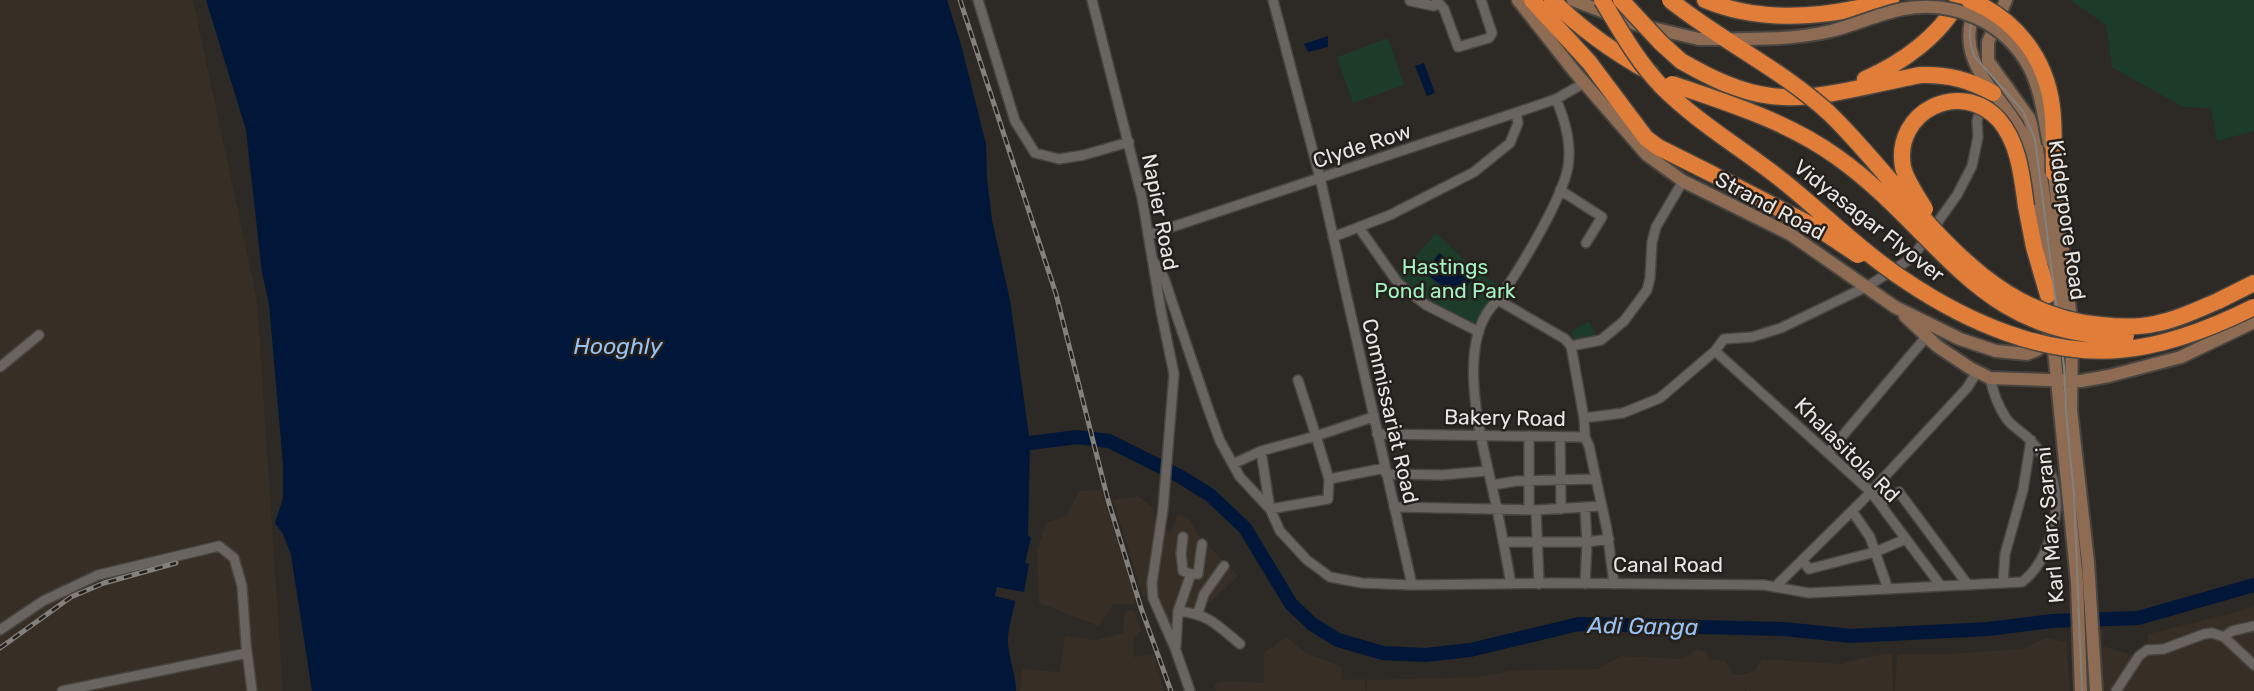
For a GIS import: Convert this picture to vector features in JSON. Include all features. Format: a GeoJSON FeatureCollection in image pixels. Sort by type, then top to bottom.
{"type":"FeatureCollection","features":[{"type":"Feature","properties":{"kind":"highway"},"geometry":{"type":"LineString","coordinates":[[1532,0],[1589,62],[1646,138],[1658,147],[1819,229],[1903,280]]}},
{"type":"Feature","properties":{"kind":"highway"},"geometry":{"type":"LineString","coordinates":[[1552,0],[1575,23],[1613,52],[1672,84],[1764,118],[1814,142],[1860,174],[1971,281],[2014,311],[2043,324],[2069,332],[2103,337],[2153,333],[2178,328],[2251,300]]}},
{"type":"Feature","properties":{"kind":"highway","name":"Vidyasagar Flyover"},"geometry":{"type":"LineString","coordinates":[[1602,0],[1635,55],[1660,85],[1687,110],[1781,180],[1903,280],[1989,326],[2038,343],[2065,348],[2118,350],[2175,339],[2222,323],[2251,300]]}},
{"type":"Feature","properties":{"kind":"highway"},"geometry":{"type":"LineString","coordinates":[[1621,0],[1681,61],[1738,89],[1772,96],[1801,96],[1921,75],[1955,76],[1974,82],[1993,93]]}},
{"type":"Feature","properties":{"kind":"highway","name":"Vidyasagar Flyover"},"geometry":{"type":"LineString","coordinates":[[1670,0],[1692,18],[1780,73],[1805,92],[1831,115],[1962,258],[1996,286],[2049,314],[2082,324],[2125,327],[2153,324],[2178,318],[2254,283]]}},
{"type":"Feature","properties":{"kind":"highway"},"geometry":{"type":"LineString","coordinates":[[1705,0],[1725,9],[1780,16],[1821,15],[1891,0]]}},
{"type":"Feature","properties":{"kind":"highway"},"geometry":{"type":"LineString","coordinates":[[1838,91],[1893,65],[1918,47],[1938,30],[1959,0]]}},
{"type":"Feature","properties":{"kind":"highway"},"geometry":{"type":"LineString","coordinates":[[1969,0],[1989,9],[2015,28],[2040,65],[2049,88],[2053,109],[2054,173]]}},
{"type":"Feature","properties":{"kind":"highway"},"geometry":{"type":"LineString","coordinates":[[1945,240],[1903,169],[1902,150],[1908,132],[1919,114],[1938,102],[1961,102],[1982,107],[1998,120],[2009,135],[2016,153],[2034,247],[2048,295]]}},
{"type":"Feature","properties":{"kind":"main road","name":"Strand Road"},"geometry":{"type":"LineString","coordinates":[[1518,0],[1584,83],[1647,155],[1683,181],[1790,234],[1895,307],[1960,339],[1996,352],[2026,354],[2037,350],[2052,331]]}},
{"type":"Feature","properties":{"kind":"main road"},"geometry":{"type":"LineString","coordinates":[[1573,0],[1635,24],[1699,39],[1763,40],[1799,36],[1831,31],[1904,9],[1938,6],[1964,11],[2003,33],[2029,67],[2039,93],[2054,173],[2072,328],[2071,410],[2088,562],[2096,691]]}},
{"type":"Feature","properties":{"kind":"main road"},"geometry":{"type":"LineString","coordinates":[[1821,15],[1852,0]]}},
{"type":"Feature","properties":{"kind":"main road","name":"Kidderpore Road"},"geometry":{"type":"LineString","coordinates":[[1978,0],[1969,25],[1972,51],[2029,118],[2035,135],[2071,380]]}},
{"type":"Feature","properties":{"kind":"main road"},"geometry":{"type":"LineString","coordinates":[[1982,63],[2006,0]]}},
{"type":"Feature","properties":{"kind":"main road","name":"Kidderpore Road"},"geometry":{"type":"LineString","coordinates":[[1982,63],[1982,79],[2021,127],[2027,145],[2056,357]]}},
{"type":"Feature","properties":{"kind":"main road"},"geometry":{"type":"LineString","coordinates":[[1895,307],[1937,346],[1990,378],[2071,380],[2109,376],[2181,357],[2254,322]]}},
{"type":"Feature","properties":{"kind":"main road"},"geometry":{"type":"LineString","coordinates":[[2007,352],[2007,378]]}},
{"type":"Feature","properties":{"kind":"main road","name":"Karl Marx Sarani"},"geometry":{"type":"LineString","coordinates":[[2056,357],[2077,582],[2081,691]]}},
{"type":"Feature","properties":{"kind":"main road"},"geometry":{"type":"LineString","coordinates":[[2077,582],[2088,562]]}},
{"type":"Feature","properties":{"kind":"street"},"geometry":{"type":"LineString","coordinates":[[978,0],[1015,121],[1035,153],[1059,159],[1129,142]]}},
{"type":"Feature","properties":{"kind":"street","name":"Napier Road"},"geometry":{"type":"LineString","coordinates":[[1092,0],[1142,198],[1174,374],[1171,434],[1152,583],[1154,600],[1190,691]]}},
{"type":"Feature","properties":{"kind":"street","name":"Commissariat Road"},"geometry":{"type":"LineString","coordinates":[[1273,0],[1320,178],[1412,585]]}},
{"type":"Feature","properties":{"kind":"street"},"geometry":{"type":"LineString","coordinates":[[1410,1],[1434,6],[1438,1],[1444,9],[1458,47],[1489,38],[1492,33],[1481,0]]}},
{"type":"Feature","properties":{"kind":"street","name":"Clyde Row"},"geometry":{"type":"LineString","coordinates":[[1148,235],[1516,113],[1556,99],[1584,83]]}},
{"type":"Feature","properties":{"kind":"street","name":"Bakery Road"},"geometry":{"type":"LineString","coordinates":[[1377,434],[1585,438],[1584,418],[1623,413],[1660,398],[1715,351],[1724,339],[1752,337],[1781,328],[1868,286],[1912,258],[1956,195],[1972,166],[1983,103],[1993,93]]}},
{"type":"Feature","properties":{"kind":"street"},"geometry":{"type":"LineString","coordinates":[[1511,584],[1475,407],[1474,363],[1479,332],[1490,307],[1527,251],[1560,191],[1568,166],[1566,121],[1556,99]]}},
{"type":"Feature","properties":{"kind":"street"},"geometry":{"type":"LineString","coordinates":[[1333,237],[1360,229],[1447,187],[1491,159],[1510,143],[1518,123],[1516,113]]}},
{"type":"Feature","properties":{"kind":"street"},"geometry":{"type":"LineString","coordinates":[[1571,346],[1601,340],[1624,321],[1647,290],[1656,227],[1683,181]]}},
{"type":"Feature","properties":{"kind":"street"},"geometry":{"type":"LineString","coordinates":[[1560,191],[1602,217],[1586,243]]}},
{"type":"Feature","properties":{"kind":"street"},"geometry":{"type":"LineString","coordinates":[[1360,229],[1398,283],[1426,305],[1479,332]]}},
{"type":"Feature","properties":{"kind":"street","name":"Canal Road"},"geometry":{"type":"LineString","coordinates":[[1152,259],[1164,278],[1220,440],[1240,477],[1270,509],[1280,531],[1307,560],[1331,577],[1362,583],[1775,587],[1809,593],[2022,582],[2033,574],[2042,560],[2057,515],[2054,480],[2031,440],[2007,421],[1994,397],[1990,378]]}},
{"type":"Feature","properties":{"kind":"street"},"geometry":{"type":"LineString","coordinates":[[1497,300],[1565,339],[1571,346],[1584,418]]}},
{"type":"Feature","properties":{"kind":"street"},"geometry":{"type":"LineString","coordinates":[[0,367],[39,335]]}},
{"type":"Feature","properties":{"kind":"street"},"geometry":{"type":"LineString","coordinates":[[1828,453],[1927,337]]}},
{"type":"Feature","properties":{"kind":"street","name":"Khalasitola Rd"},"geometry":{"type":"LineString","coordinates":[[1715,351],[1871,492],[1941,586]]}},
{"type":"Feature","properties":{"kind":"street"},"geometry":{"type":"LineString","coordinates":[[1775,587],[1871,492],[1967,388],[1977,372]]}},
{"type":"Feature","properties":{"kind":"street"},"geometry":{"type":"LineString","coordinates":[[1261,451],[1270,509],[1328,499],[1329,479],[1298,380]]}},
{"type":"Feature","properties":{"kind":"street"},"geometry":{"type":"LineString","coordinates":[[1233,464],[1261,451],[1373,417]]}},
{"type":"Feature","properties":{"kind":"street"},"geometry":{"type":"LineString","coordinates":[[1530,436],[1528,480],[1539,542],[1539,584]]}},
{"type":"Feature","properties":{"kind":"street"},"geometry":{"type":"LineString","coordinates":[[1560,437],[1561,509]]}},
{"type":"Feature","properties":{"kind":"street"},"geometry":{"type":"LineString","coordinates":[[1585,438],[1590,446],[1609,539],[1614,584]]}},
{"type":"Feature","properties":{"kind":"street"},"geometry":{"type":"LineString","coordinates":[[2003,583],[2005,554],[2023,490],[2031,440]]}},
{"type":"Feature","properties":{"kind":"street"},"geometry":{"type":"LineString","coordinates":[[1329,479],[1385,471],[1442,475],[1487,471]]}},
{"type":"Feature","properties":{"kind":"street"},"geometry":{"type":"LineString","coordinates":[[1492,485],[1528,480],[1595,479]]}},
{"type":"Feature","properties":{"kind":"street"},"geometry":{"type":"LineString","coordinates":[[1880,504],[1899,492],[1968,585]]}},
{"type":"Feature","properties":{"kind":"street"},"geometry":{"type":"LineString","coordinates":[[1394,507],[1533,510],[1602,506]]}},
{"type":"Feature","properties":{"kind":"street"},"geometry":{"type":"LineString","coordinates":[[1585,508],[1585,584]]}},
{"type":"Feature","properties":{"kind":"street"},"geometry":{"type":"LineString","coordinates":[[1852,511],[1870,537],[1888,589]]}},
{"type":"Feature","properties":{"kind":"street"},"geometry":{"type":"LineString","coordinates":[[1183,537],[1183,571],[1198,574],[1202,544]]}},
{"type":"Feature","properties":{"kind":"street"},"geometry":{"type":"LineString","coordinates":[[1503,542],[1587,542],[1609,539]]}},
{"type":"Feature","properties":{"kind":"street"},"geometry":{"type":"LineString","coordinates":[[1802,560],[1809,569],[1875,552],[1906,539]]}},
{"type":"Feature","properties":{"kind":"street"},"geometry":{"type":"LineString","coordinates":[[0,630],[43,601],[98,575],[219,546],[234,558],[242,586],[252,691]]}},
{"type":"Feature","properties":{"kind":"street"},"geometry":{"type":"LineString","coordinates":[[1198,613],[1203,594],[1224,566]]}},
{"type":"Feature","properties":{"kind":"street"},"geometry":{"type":"LineString","coordinates":[[1175,648],[1178,611],[1192,574]]}},
{"type":"Feature","properties":{"kind":"street"},"geometry":{"type":"LineString","coordinates":[[1178,611],[1198,613],[1240,644]]}},
{"type":"Feature","properties":{"kind":"street"},"geometry":{"type":"LineString","coordinates":[[2224,636],[2232,631],[2254,626]]}},
{"type":"Feature","properties":{"kind":"street"},"geometry":{"type":"LineString","coordinates":[[2116,691],[2139,656],[2147,650],[2164,649],[2204,634],[2224,636],[2254,664]]}},
{"type":"Feature","properties":{"kind":"street"},"geometry":{"type":"LineString","coordinates":[[62,691],[247,653]]}},
{"type":"Feature","properties":{"kind":"shaded area"},"geometry":{"type":"Polygon","coordinates":[[[0,0],[193,0],[257,300],[283,691],[0,691],[0,0]]]}},
{"type":"Feature","properties":{"kind":"shaded area"},"geometry":{"type":"Polygon","coordinates":[[[1101,490],[1135,604],[1114,604],[1099,626],[1039,603],[1037,550],[1046,523],[1067,515],[1079,491],[1101,490]]]}},
{"type":"Feature","properties":{"kind":"shaded area"},"geometry":{"type":"Polygon","coordinates":[[[1138,496],[1154,509],[1156,529],[1171,532],[1178,514],[1189,518],[1199,536],[1238,576],[1210,603],[1205,601],[1199,610],[1179,603],[1175,637],[1156,599],[1148,595],[1143,597],[1113,500],[1138,496]]]}},
{"type":"Feature","properties":{"kind":"shaded area"},"geometry":{"type":"Polygon","coordinates":[[[2254,605],[2254,691],[2091,691],[2088,632],[2104,629],[2103,646],[2136,656],[2147,646],[2148,634],[2244,610],[2254,605]]]}},
{"type":"Feature","properties":{"kind":"shaded area"},"geometry":{"type":"Polygon","coordinates":[[[1134,610],[1141,631],[1133,640],[1134,657],[1154,654],[1164,691],[1020,691],[1022,669],[1060,672],[1065,636],[1096,640],[1123,633],[1125,611],[1134,610]]]}},
{"type":"Feature","properties":{"kind":"shaded area"},"geometry":{"type":"Polygon","coordinates":[[[1286,637],[1306,653],[1342,667],[1342,680],[1365,679],[1365,691],[1216,691],[1214,684],[1227,681],[1264,683],[1264,653],[1286,637]]]}},
{"type":"Feature","properties":{"kind":"shaded area"},"geometry":{"type":"Polygon","coordinates":[[[2046,638],[2066,642],[2070,691],[1895,691],[1897,654],[2022,649],[2046,638]]]}},
{"type":"Feature","properties":{"kind":"shaded area"},"geometry":{"type":"Polygon","coordinates":[[[1697,649],[1706,652],[1709,659],[1725,661],[1734,675],[1755,670],[1762,659],[1842,664],[1892,653],[1893,691],[1746,691],[1745,687],[1745,691],[1366,691],[1367,680],[1475,677],[1515,670],[1598,669],[1621,656],[1683,659],[1697,649]]]}},
{"type":"Feature","properties":{"kind":"green space"},"geometry":{"type":"Polygon","coordinates":[[[2070,0],[2254,0],[2254,131],[2217,141],[2211,108],[2183,107],[2112,67],[2106,25],[2070,0]]]}},
{"type":"Feature","properties":{"kind":"green space"},"geometry":{"type":"Polygon","coordinates":[[[1388,38],[1404,85],[1353,103],[1337,57],[1388,38]]]}},
{"type":"Feature","properties":{"kind":"green space","name":"Hastings Pond and Park"},"geometry":{"type":"Polygon","coordinates":[[[1436,233],[1470,265],[1500,287],[1475,328],[1428,303],[1398,276],[1436,233]]]}},
{"type":"Feature","properties":{"kind":"green space"},"geometry":{"type":"Polygon","coordinates":[[[1589,321],[1597,338],[1576,343],[1571,332],[1589,321]]]}},
{"type":"Feature","properties":{"kind":"water","name":"Hooghly"},"geometry":{"type":"Polygon","coordinates":[[[206,0],[947,0],[986,144],[992,220],[1010,300],[1030,443],[1028,535],[1031,538],[1025,563],[1029,564],[1024,592],[997,587],[995,596],[1015,601],[1008,640],[1016,691],[312,691],[291,555],[283,534],[275,523],[283,498],[283,464],[269,304],[262,273],[246,130],[206,0]]]}},
{"type":"Feature","properties":{"kind":"water"},"geometry":{"type":"Polygon","coordinates":[[[1328,36],[1328,47],[1308,52],[1304,44],[1328,36]]]}},
{"type":"Feature","properties":{"kind":"water"},"geometry":{"type":"Polygon","coordinates":[[[1424,63],[1435,93],[1427,96],[1415,66],[1424,63]]]}},
{"type":"Feature","properties":{"kind":"water"},"geometry":{"type":"Polygon","coordinates":[[[1439,253],[1473,279],[1457,298],[1425,273],[1439,253]]]}},
{"type":"Feature","properties":{"kind":"waterway","name":"Adi Ganga"},"geometry":{"type":"LineString","coordinates":[[1030,443],[1077,437],[1109,441],[1181,477],[1210,495],[1245,528],[1291,604],[1312,624],[1338,640],[1383,653],[1425,655],[1470,650],[1579,624],[1784,629],[1851,636],[1988,629],[2052,621],[2138,618],[2254,585]]}},
{"type":"Feature","properties":{"kind":"tram line"},"geometry":{"type":"LineString","coordinates":[[1979,0],[1970,35],[1975,57],[2023,111],[2035,139],[2064,366],[2074,495],[2082,691]]}},
{"type":"Feature","properties":{"kind":"railway"},"geometry":{"type":"LineString","coordinates":[[960,0],[1056,294],[1108,500],[1141,608],[1171,691]]}},
{"type":"Feature","properties":{"kind":"railway"},"geometry":{"type":"LineString","coordinates":[[0,648],[71,597],[104,583],[176,563]]}}]}
